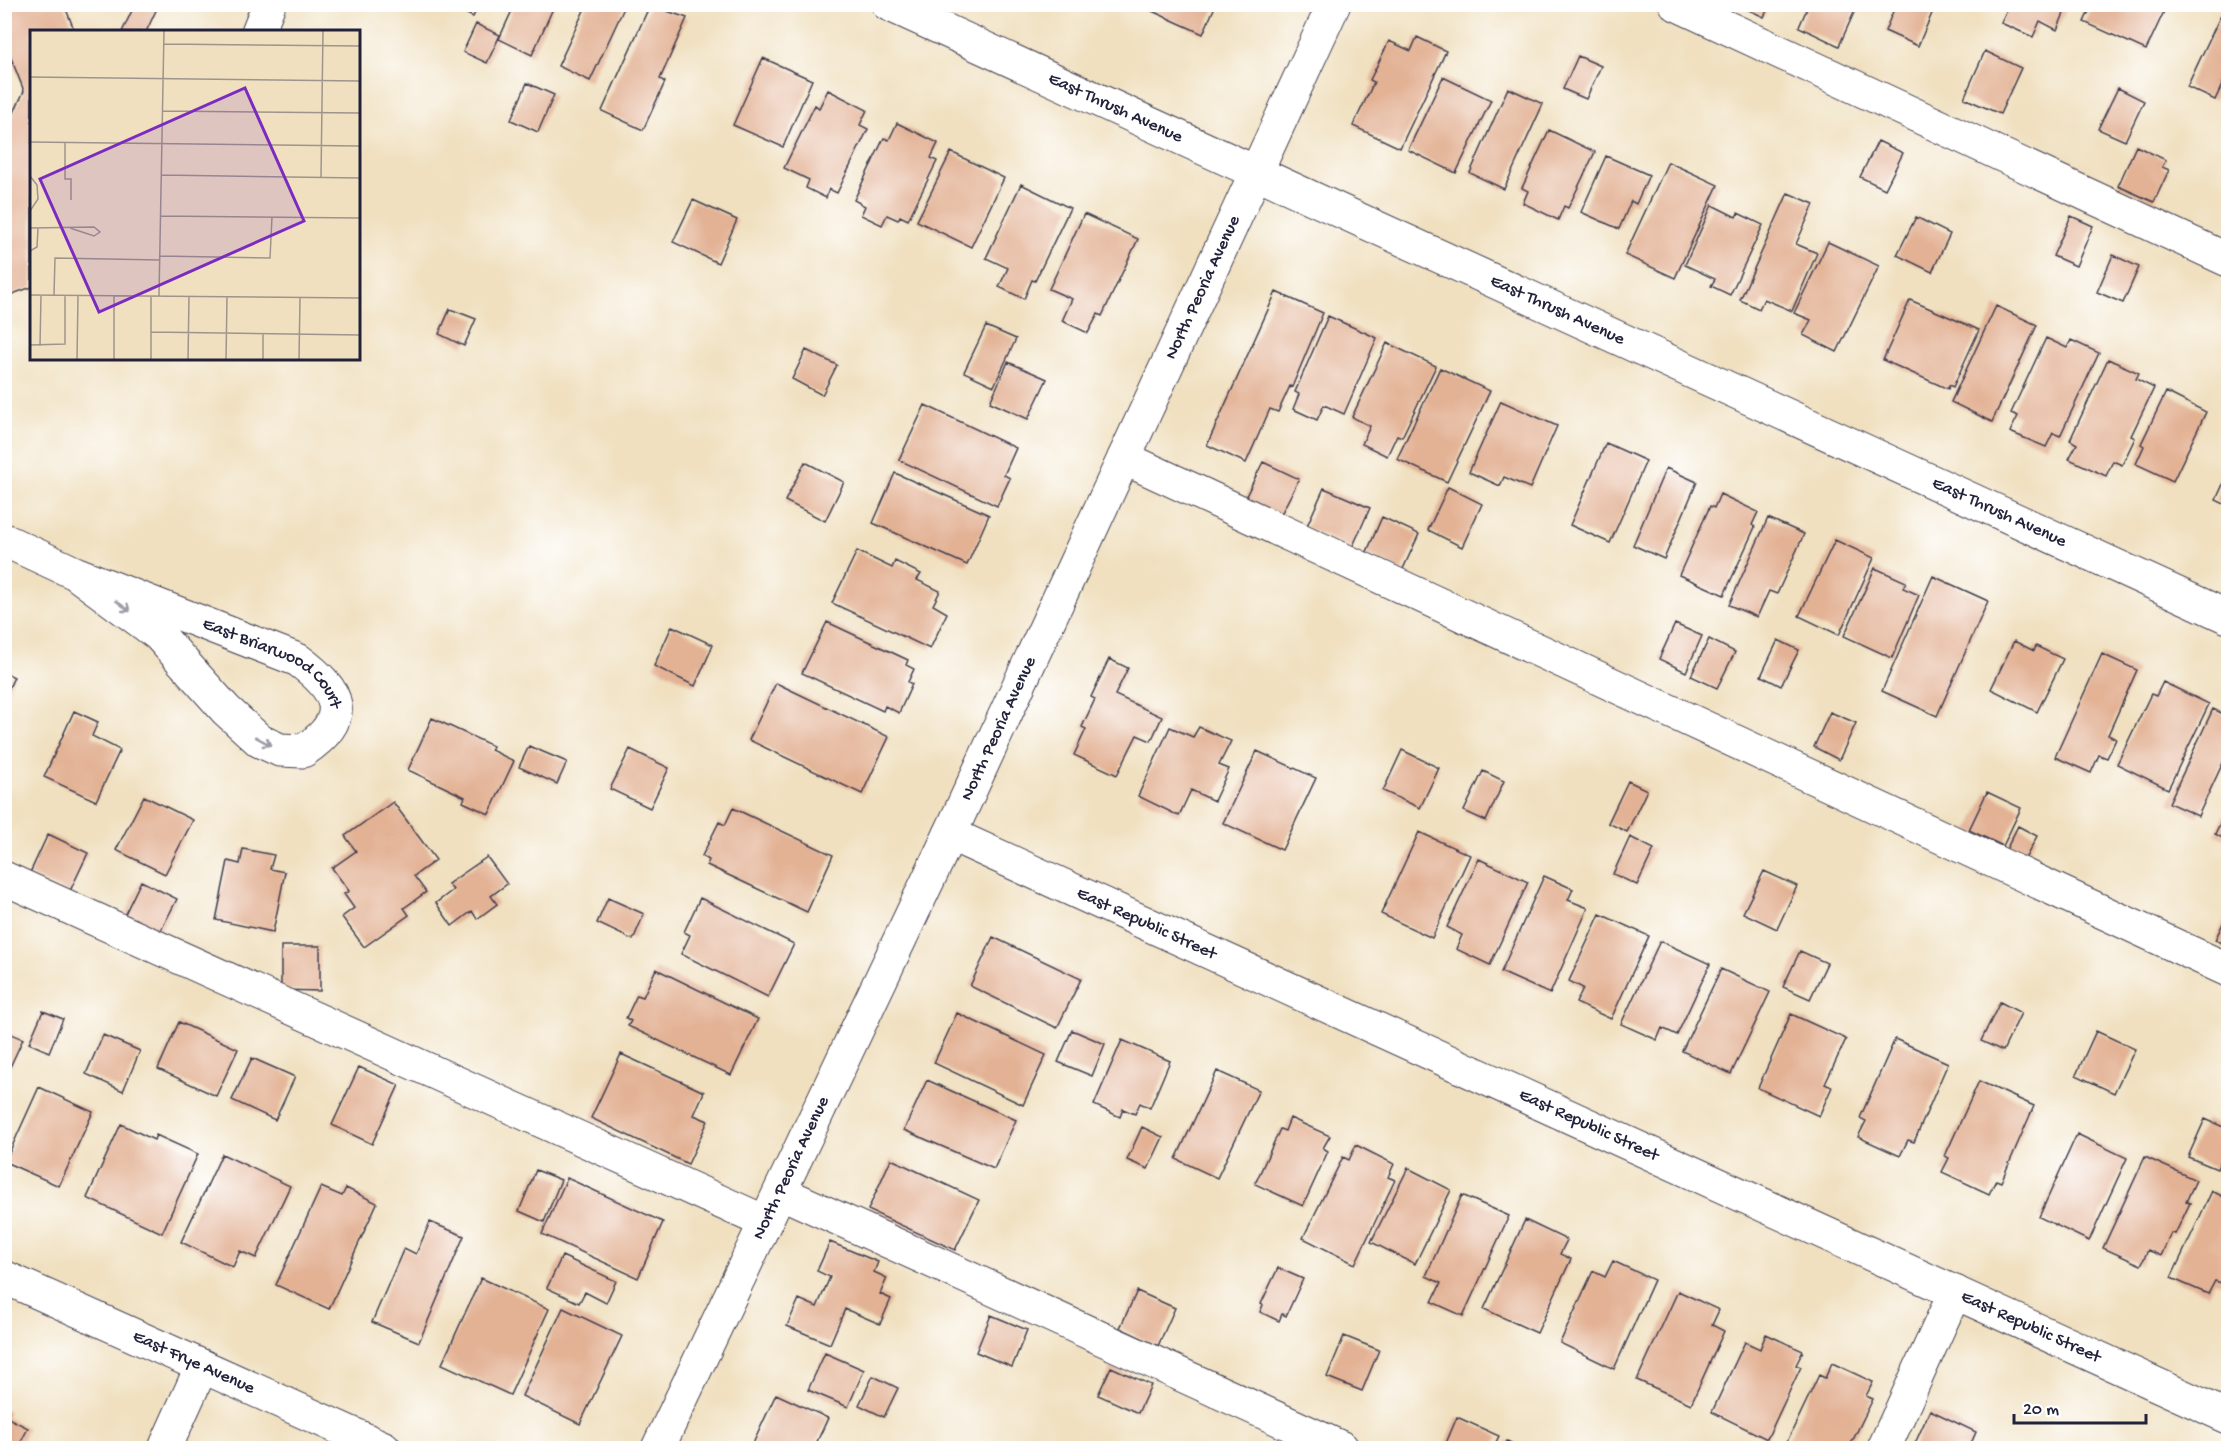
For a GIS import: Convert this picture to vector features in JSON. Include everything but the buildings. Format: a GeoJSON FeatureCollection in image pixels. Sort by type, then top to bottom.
{"type":"FeatureCollection","features":[{"type":"Feature","properties":{"kind":"street"},"geometry":{"type":"LineString","coordinates":[[259,30],[269,4]]}},
{"type":"Feature","properties":{"kind":"street","name":"East Thrush Avenue"},"geometry":{"type":"LineString","coordinates":[[888,4],[2229,617]]}},
{"type":"Feature","properties":{"kind":"street","name":"North Peoria Avenue"},"geometry":{"type":"LineString","coordinates":[[658,1449],[950,834],[1335,4]]}},
{"type":"Feature","properties":{"kind":"street"},"geometry":{"type":"LineString","coordinates":[[1676,4],[2229,260]]}},
{"type":"Feature","properties":{"kind":"street"},"geometry":{"type":"LineString","coordinates":[[1124,458],[2229,970]]}},
{"type":"Feature","properties":{"kind":"street","name":"East Briarwood Court"},"geometry":{"type":"LineString","coordinates":[[4,540],[75,573],[298,660],[321,677],[333,694],[334,713],[329,729],[303,751],[280,750],[260,741],[226,710],[159,635],[75,573]]}},
{"type":"Feature","properties":{"kind":"street","name":"East Republic Street"},"geometry":{"type":"LineString","coordinates":[[950,834],[2229,1417]]}},
{"type":"Feature","properties":{"kind":"street"},"geometry":{"type":"LineString","coordinates":[[4,878],[765,1222]]}},
{"type":"Feature","properties":{"kind":"street"},"geometry":{"type":"LineString","coordinates":[[780,1192],[1342,1449]]}},
{"type":"Feature","properties":{"kind":"street","name":"East Frye Avenue"},"geometry":{"type":"LineString","coordinates":[[4,1277],[384,1449]]}},
{"type":"Feature","properties":{"kind":"street"},"geometry":{"type":"LineString","coordinates":[[1884,1449],[1955,1292]]}},
{"type":"Feature","properties":{"kind":"street"},"geometry":{"type":"LineString","coordinates":[[165,1449],[202,1366]]}}]}
